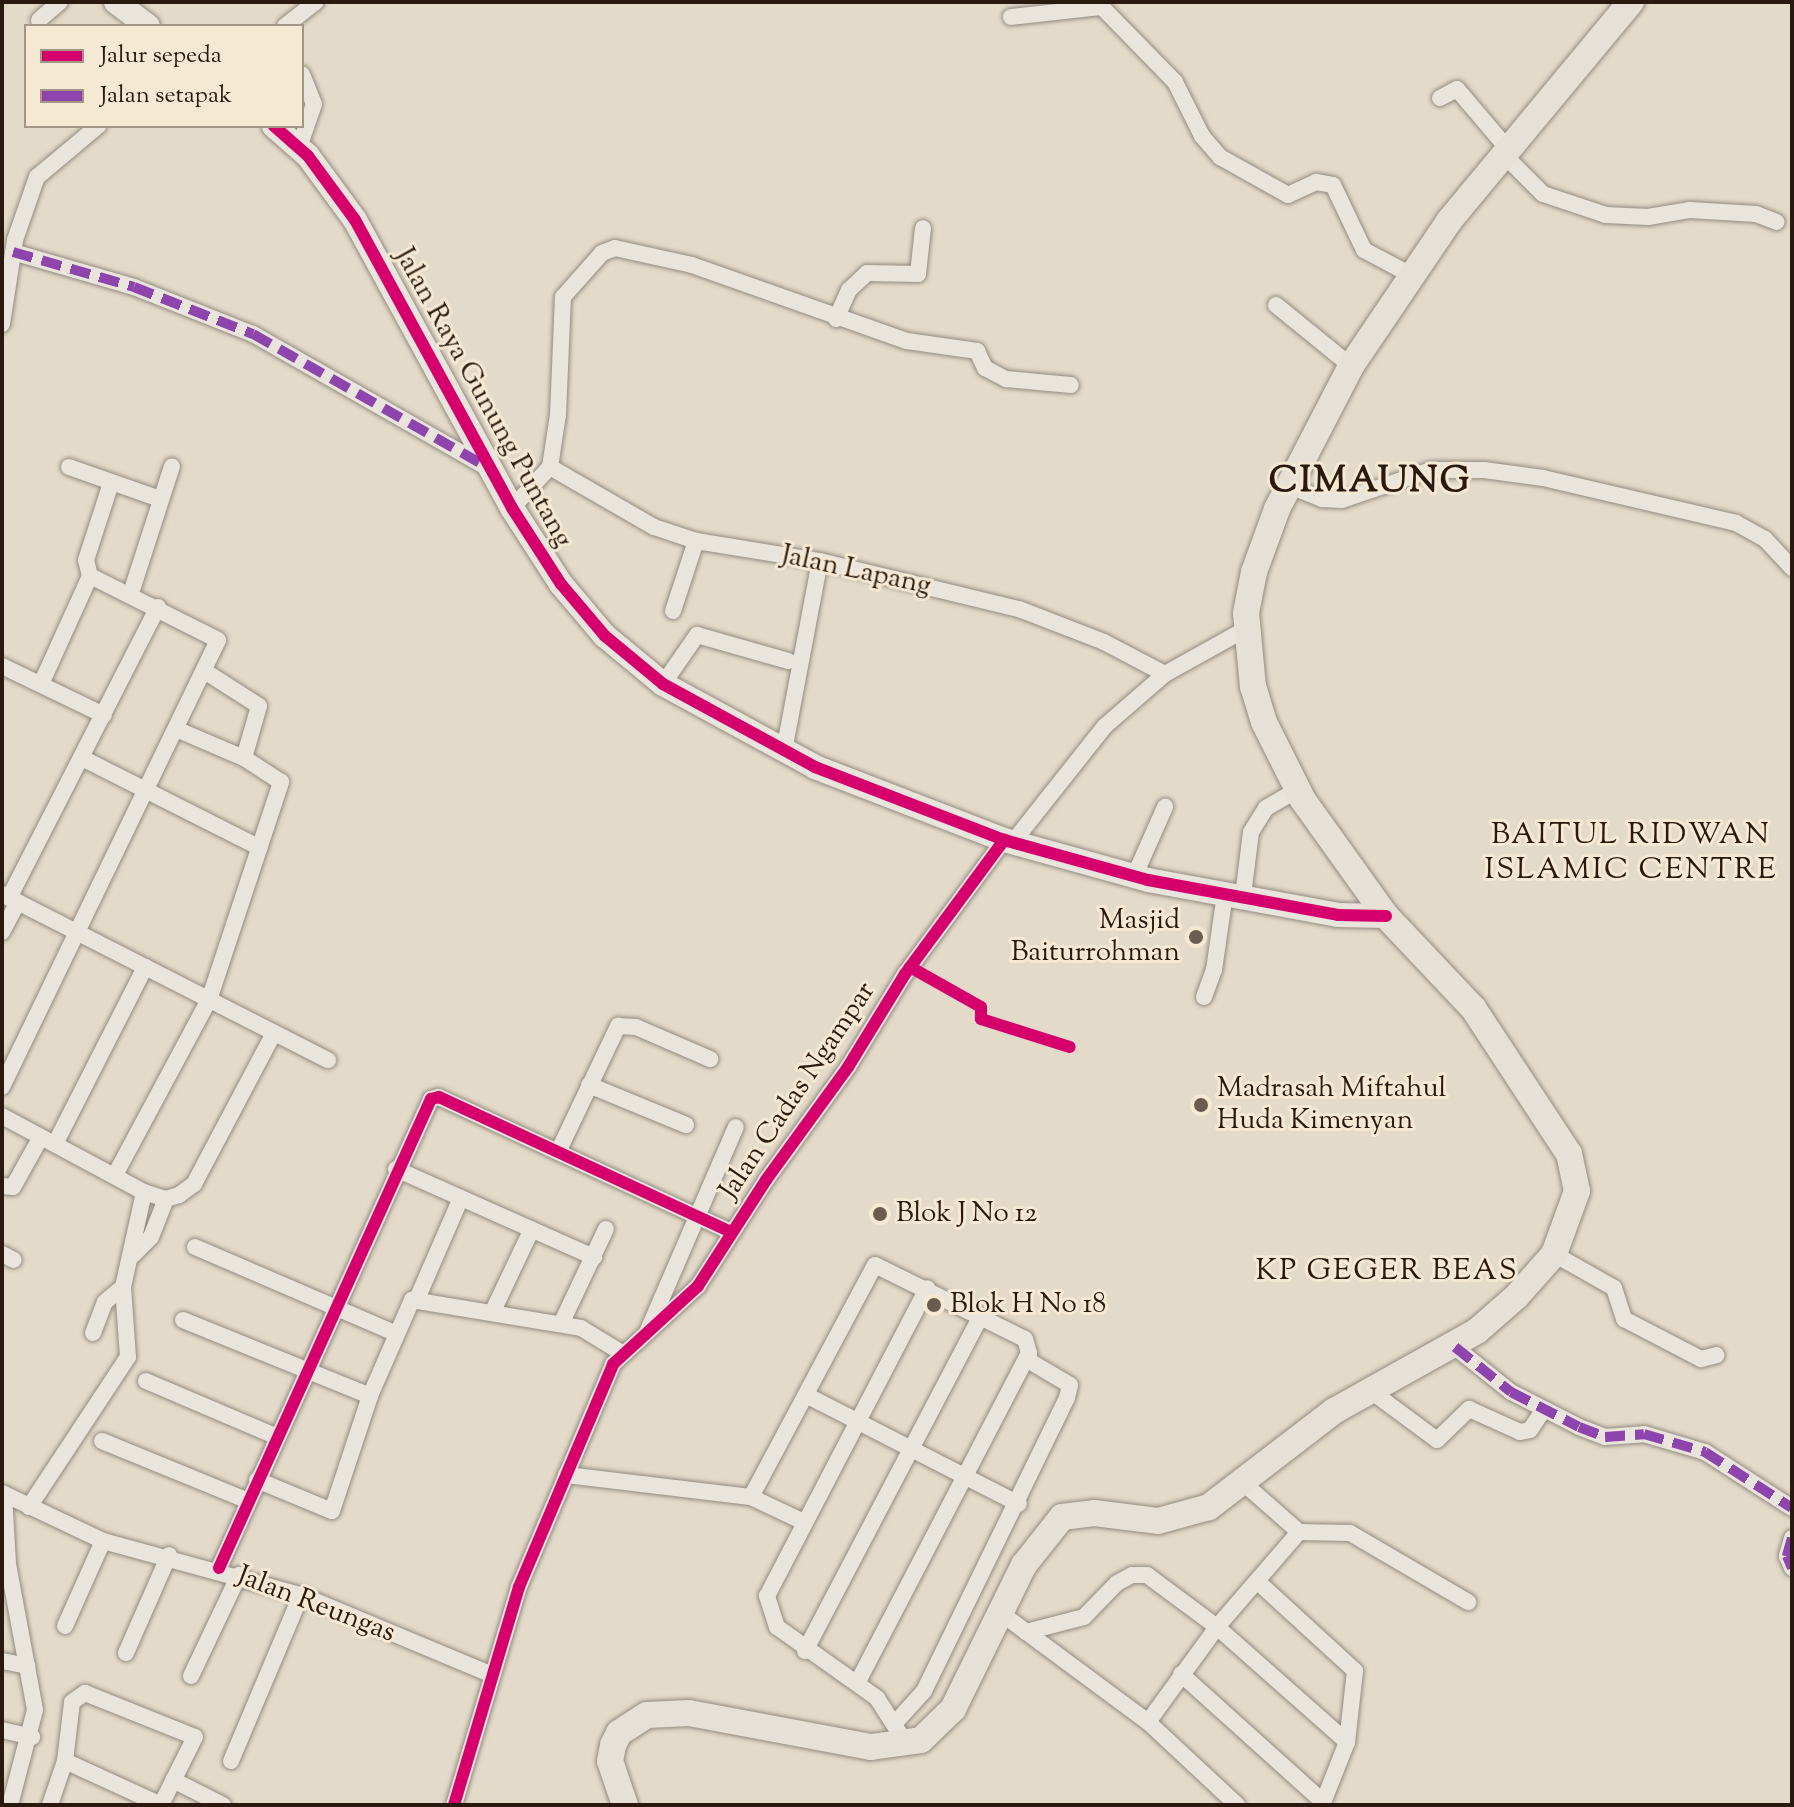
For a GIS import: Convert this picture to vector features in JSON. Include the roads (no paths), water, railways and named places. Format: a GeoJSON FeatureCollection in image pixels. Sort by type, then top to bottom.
{"type":"FeatureCollection","features":[{"type":"Feature","properties":{"kind":"main road"},"geometry":{"type":"LineString","coordinates":[[625,1805],[610,1761],[613,1745],[619,1733],[647,1715],[689,1713],[871,1747],[902,1734],[938,1727],[953,1709],[1024,1565],[1062,1517],[1094,1513],[1158,1521],[1185,1518],[1209,1507],[1297,1436],[1371,1391],[1455,1347],[1516,1297],[1554,1254],[1577,1191],[1569,1154],[1473,1008],[1386,916],[1297,790],[1264,722],[1246,629],[1254,572],[1290,486],[1330,401],[1348,371],[1411,275],[1504,151],[1631,2]]}},
{"type":"Feature","properties":{"kind":"street"},"geometry":{"type":"LineString","coordinates":[[39,20],[60,2]]}},
{"type":"Feature","properties":{"kind":"street"},"geometry":{"type":"LineString","coordinates":[[116,2],[144,16]]}},
{"type":"Feature","properties":{"kind":"street"},"geometry":{"type":"LineString","coordinates":[[288,24],[316,2]]}},
{"type":"Feature","properties":{"kind":"street"},"geometry":{"type":"LineString","coordinates":[[1011,17],[1099,5],[1175,82],[1202,136],[1220,157],[1288,195],[1316,182],[1333,185],[1364,250],[1411,275]]}},
{"type":"Feature","properties":{"kind":"street"},"geometry":{"type":"LineString","coordinates":[[299,148],[314,111],[304,80]]}},
{"type":"Feature","properties":{"kind":"street"},"geometry":{"type":"LineString","coordinates":[[1440,98],[1457,89],[1504,151],[1543,194],[1606,215],[1648,217],[1690,210],[1756,214],[1777,222]]}},
{"type":"Feature","properties":{"kind":"street"},"geometry":{"type":"LineString","coordinates":[[2,324],[10,244],[37,177],[96,128]]}},
{"type":"Feature","properties":{"kind":"street","name":"Jalan Raya Gunung Puntang"},"geometry":{"type":"LineString","coordinates":[[276,128],[299,148],[355,220],[512,508],[561,584],[605,636],[663,684],[784,751],[1008,841],[1134,877],[1338,915],[1386,916]]}},
{"type":"Feature","properties":{"kind":"street"},"geometry":{"type":"LineString","coordinates":[[836,319],[849,290],[867,273],[918,274],[923,228]]}},
{"type":"Feature","properties":{"kind":"street"},"geometry":{"type":"LineString","coordinates":[[10,244],[134,287],[253,334],[491,469]]}},
{"type":"Feature","properties":{"kind":"street"},"geometry":{"type":"LineString","coordinates":[[512,508],[550,467],[558,415],[558,315],[569,285],[602,253],[631,247],[649,251],[836,319],[907,341],[977,351],[985,368],[1006,379],[1071,385]]}},
{"type":"Feature","properties":{"kind":"street"},"geometry":{"type":"LineString","coordinates":[[1276,305],[1348,371]]}},
{"type":"Feature","properties":{"kind":"street"},"geometry":{"type":"LineString","coordinates":[[131,593],[172,466]]}},
{"type":"Feature","properties":{"kind":"street"},"geometry":{"type":"LineString","coordinates":[[69,467],[160,499]]}},
{"type":"Feature","properties":{"kind":"street","name":"Jalan Lapang"},"geometry":{"type":"LineString","coordinates":[[550,467],[654,527],[696,541],[820,561],[1019,609],[1104,642],[1165,674]]}},
{"type":"Feature","properties":{"kind":"street"},"geometry":{"type":"LineString","coordinates":[[1290,486],[1322,499],[1342,500],[1439,469],[1558,481],[1736,523],[1765,539],[1792,568]]}},
{"type":"Feature","properties":{"kind":"street"},"geometry":{"type":"LineString","coordinates":[[41,684],[90,576],[86,560],[111,483]]}},
{"type":"Feature","properties":{"kind":"street"},"geometry":{"type":"LineString","coordinates":[[673,611],[696,541]]}},
{"type":"Feature","properties":{"kind":"street"},"geometry":{"type":"LineString","coordinates":[[784,751],[820,561]]}},
{"type":"Feature","properties":{"kind":"street"},"geometry":{"type":"LineString","coordinates":[[2,1087],[219,647],[215,635],[90,576]]}},
{"type":"Feature","properties":{"kind":"street"},"geometry":{"type":"LineString","coordinates":[[2,932],[10,898],[158,607]]}},
{"type":"Feature","properties":{"kind":"street","name":"Jalan Cadas Ngampar"},"geometry":{"type":"LineString","coordinates":[[454,1805],[519,1587],[590,1410],[622,1353],[687,1299],[848,1067],[905,974],[1077,756],[1165,674],[1246,629]]}},
{"type":"Feature","properties":{"kind":"street"},"geometry":{"type":"LineString","coordinates":[[663,684],[697,635],[788,661]]}},
{"type":"Feature","properties":{"kind":"street"},"geometry":{"type":"LineString","coordinates":[[2,666],[104,715]]}},
{"type":"Feature","properties":{"kind":"street"},"geometry":{"type":"LineString","coordinates":[[206,672],[259,706],[244,758]]}},
{"type":"Feature","properties":{"kind":"street"},"geometry":{"type":"LineString","coordinates":[[115,1175],[209,1000],[281,782],[244,758],[176,729]]}},
{"type":"Feature","properties":{"kind":"street"},"geometry":{"type":"LineString","coordinates":[[82,758],[260,848]]}},
{"type":"Feature","properties":{"kind":"street"},"geometry":{"type":"LineString","coordinates":[[1204,997],[1251,832],[1266,808],[1297,790]]}},
{"type":"Feature","properties":{"kind":"street"},"geometry":{"type":"LineString","coordinates":[[1134,877],[1165,807]]}},
{"type":"Feature","properties":{"kind":"street"},"geometry":{"type":"LineString","coordinates":[[10,898],[328,1060]]}},
{"type":"Feature","properties":{"kind":"street"},"geometry":{"type":"LineString","coordinates":[[2,1186],[13,1187],[48,1140],[145,967]]}},
{"type":"Feature","properties":{"kind":"street"},"geometry":{"type":"LineString","coordinates":[[558,1152],[615,1030],[622,1025],[710,1059]]}},
{"type":"Feature","properties":{"kind":"street"},"geometry":{"type":"LineString","coordinates":[[133,1255],[151,1237],[166,1199],[194,1184],[274,1033]]}},
{"type":"Feature","properties":{"kind":"street"},"geometry":{"type":"LineString","coordinates":[[589,1085],[686,1125]]}},
{"type":"Feature","properties":{"kind":"street"},"geometry":{"type":"LineString","coordinates":[[219,1568],[275,1436],[426,1104],[439,1097],[731,1232]]}},
{"type":"Feature","properties":{"kind":"street"},"geometry":{"type":"LineString","coordinates":[[2,1116],[144,1192],[166,1199]]}},
{"type":"Feature","properties":{"kind":"street"},"geometry":{"type":"LineString","coordinates":[[647,1331],[694,1214],[736,1127]]}},
{"type":"Feature","properties":{"kind":"street"},"geometry":{"type":"LineString","coordinates":[[396,1169],[594,1257]]}},
{"type":"Feature","properties":{"kind":"street"},"geometry":{"type":"LineString","coordinates":[[29,1507],[122,1370],[129,1345],[123,1287],[133,1255],[131,1235],[144,1192]]}},
{"type":"Feature","properties":{"kind":"street"},"geometry":{"type":"LineString","coordinates":[[417,1299],[461,1198]]}},
{"type":"Feature","properties":{"kind":"street"},"geometry":{"type":"LineString","coordinates":[[561,1324],[606,1229]]}},
{"type":"Feature","properties":{"kind":"street"},"geometry":{"type":"LineString","coordinates":[[492,1313],[531,1231]]}},
{"type":"Feature","properties":{"kind":"street"},"geometry":{"type":"LineString","coordinates":[[195,1247],[395,1333]]}},
{"type":"Feature","properties":{"kind":"street"},"geometry":{"type":"LineString","coordinates":[[1554,1254],[1614,1288],[1624,1319],[1701,1359],[1717,1355]]}},
{"type":"Feature","properties":{"kind":"street"},"geometry":{"type":"LineString","coordinates":[[751,1497],[872,1268],[880,1264],[1031,1344],[1026,1359],[857,1683]]}},
{"type":"Feature","properties":{"kind":"street"},"geometry":{"type":"LineString","coordinates":[[93,1333],[105,1302],[123,1287]]}},
{"type":"Feature","properties":{"kind":"street"},"geometry":{"type":"LineString","coordinates":[[927,1288],[767,1596],[777,1627],[805,1651],[857,1683],[902,1734],[1019,1504],[1070,1385],[1026,1359]]}},
{"type":"Feature","properties":{"kind":"street"},"geometry":{"type":"LineString","coordinates":[[257,1480],[332,1511],[370,1396],[395,1333],[409,1302],[417,1299],[561,1324],[597,1335],[622,1353]]}},
{"type":"Feature","properties":{"kind":"street"},"geometry":{"type":"LineString","coordinates":[[805,1651],[913,1451],[981,1316]]}},
{"type":"Feature","properties":{"kind":"street"},"geometry":{"type":"LineString","coordinates":[[183,1320],[370,1396]]}},
{"type":"Feature","properties":{"kind":"street"},"geometry":{"type":"LineString","coordinates":[[1455,1347],[1496,1382],[1544,1409],[1605,1437],[1640,1434],[1697,1449],[1792,1508]]}},
{"type":"Feature","properties":{"kind":"street"},"geometry":{"type":"LineString","coordinates":[[146,1381],[275,1436]]}},
{"type":"Feature","properties":{"kind":"street"},"geometry":{"type":"LineString","coordinates":[[1371,1391],[1437,1440],[1469,1409],[1520,1432],[1530,1430],[1544,1409]]}},
{"type":"Feature","properties":{"kind":"street"},"geometry":{"type":"LineString","coordinates":[[806,1395],[1019,1504]]}},
{"type":"Feature","properties":{"kind":"street"},"geometry":{"type":"LineString","coordinates":[[102,1441],[248,1501]]}},
{"type":"Feature","properties":{"kind":"street"},"geometry":{"type":"LineString","coordinates":[[566,1475],[751,1497],[804,1522]]}},
{"type":"Feature","properties":{"kind":"street"},"geometry":{"type":"LineString","coordinates":[[1241,1481],[1299,1532],[1350,1533],[1468,1602]]}},
{"type":"Feature","properties":{"kind":"street"},"geometry":{"type":"LineString","coordinates":[[3,1494],[7,1589],[28,1666],[35,1710],[32,1737],[10,1805]]}},
{"type":"Feature","properties":{"kind":"street","name":"Jalan Reungas"},"geometry":{"type":"LineString","coordinates":[[3,1494],[103,1541],[219,1568],[301,1595],[492,1675]]}},
{"type":"Feature","properties":{"kind":"street"},"geometry":{"type":"LineString","coordinates":[[1148,1722],[1217,1627],[1299,1532]]}},
{"type":"Feature","properties":{"kind":"street"},"geometry":{"type":"LineString","coordinates":[[1792,1538],[1787,1556],[1792,1568]]}},
{"type":"Feature","properties":{"kind":"street"},"geometry":{"type":"LineString","coordinates":[[65,1626],[103,1541]]}},
{"type":"Feature","properties":{"kind":"street"},"geometry":{"type":"LineString","coordinates":[[126,1653],[169,1555]]}},
{"type":"Feature","properties":{"kind":"street"},"geometry":{"type":"LineString","coordinates":[[191,1676],[239,1575]]}},
{"type":"Feature","properties":{"kind":"street"},"geometry":{"type":"LineString","coordinates":[[1026,1632],[1084,1617],[1132,1575],[1147,1575],[1217,1627],[1347,1742]]}},
{"type":"Feature","properties":{"kind":"street"},"geometry":{"type":"LineString","coordinates":[[1181,1674],[1322,1804],[1347,1742],[1355,1671],[1258,1582]]}},
{"type":"Feature","properties":{"kind":"street"},"geometry":{"type":"LineString","coordinates":[[231,1761],[301,1595]]}},
{"type":"Feature","properties":{"kind":"street"},"geometry":{"type":"LineString","coordinates":[[1002,1614],[1148,1722],[1237,1805]]}},
{"type":"Feature","properties":{"kind":"street"},"geometry":{"type":"LineString","coordinates":[[2,1661],[28,1666]]}},
{"type":"Feature","properties":{"kind":"street"},"geometry":{"type":"LineString","coordinates":[[50,1805],[65,1761],[72,1702],[88,1693],[195,1737],[161,1805],[65,1761]]}},
{"type":"Feature","properties":{"kind":"street"},"geometry":{"type":"LineString","coordinates":[[2,1730],[32,1737]]}},
{"type":"Feature","properties":{"kind":"street"},"geometry":{"type":"LineString","coordinates":[[173,1780],[223,1805]]}},
{"type":"Feature","properties":{"kind":"place","name":"Masjid Baiturrohman"},"geometry":{"type":"Point","coordinates":[1196,937]}},
{"type":"Feature","properties":{"kind":"place","name":"Madrasah Miftahul Huda Kimenyan"},"geometry":{"type":"Point","coordinates":[1201,1105]}},
{"type":"Feature","properties":{"kind":"place","name":"Blok J No 12"},"geometry":{"type":"Point","coordinates":[880,1214]}},
{"type":"Feature","properties":{"kind":"place","name":"Blok H No 18"},"geometry":{"type":"Point","coordinates":[934,1305]}},
{"type":"Feature","properties":{"kind":"district","name":"CIMAUNG"},"geometry":{"type":"Point","coordinates":[1370,483]}},
{"type":"Feature","properties":{"kind":"district","name":"BAITUL RIDWAN ISLAMIC CENTRE"},"geometry":{"type":"Point","coordinates":[1631,853]}},
{"type":"Feature","properties":{"kind":"district","name":"KP GEGER BEAS"},"geometry":{"type":"Point","coordinates":[1387,1272]}}]}
